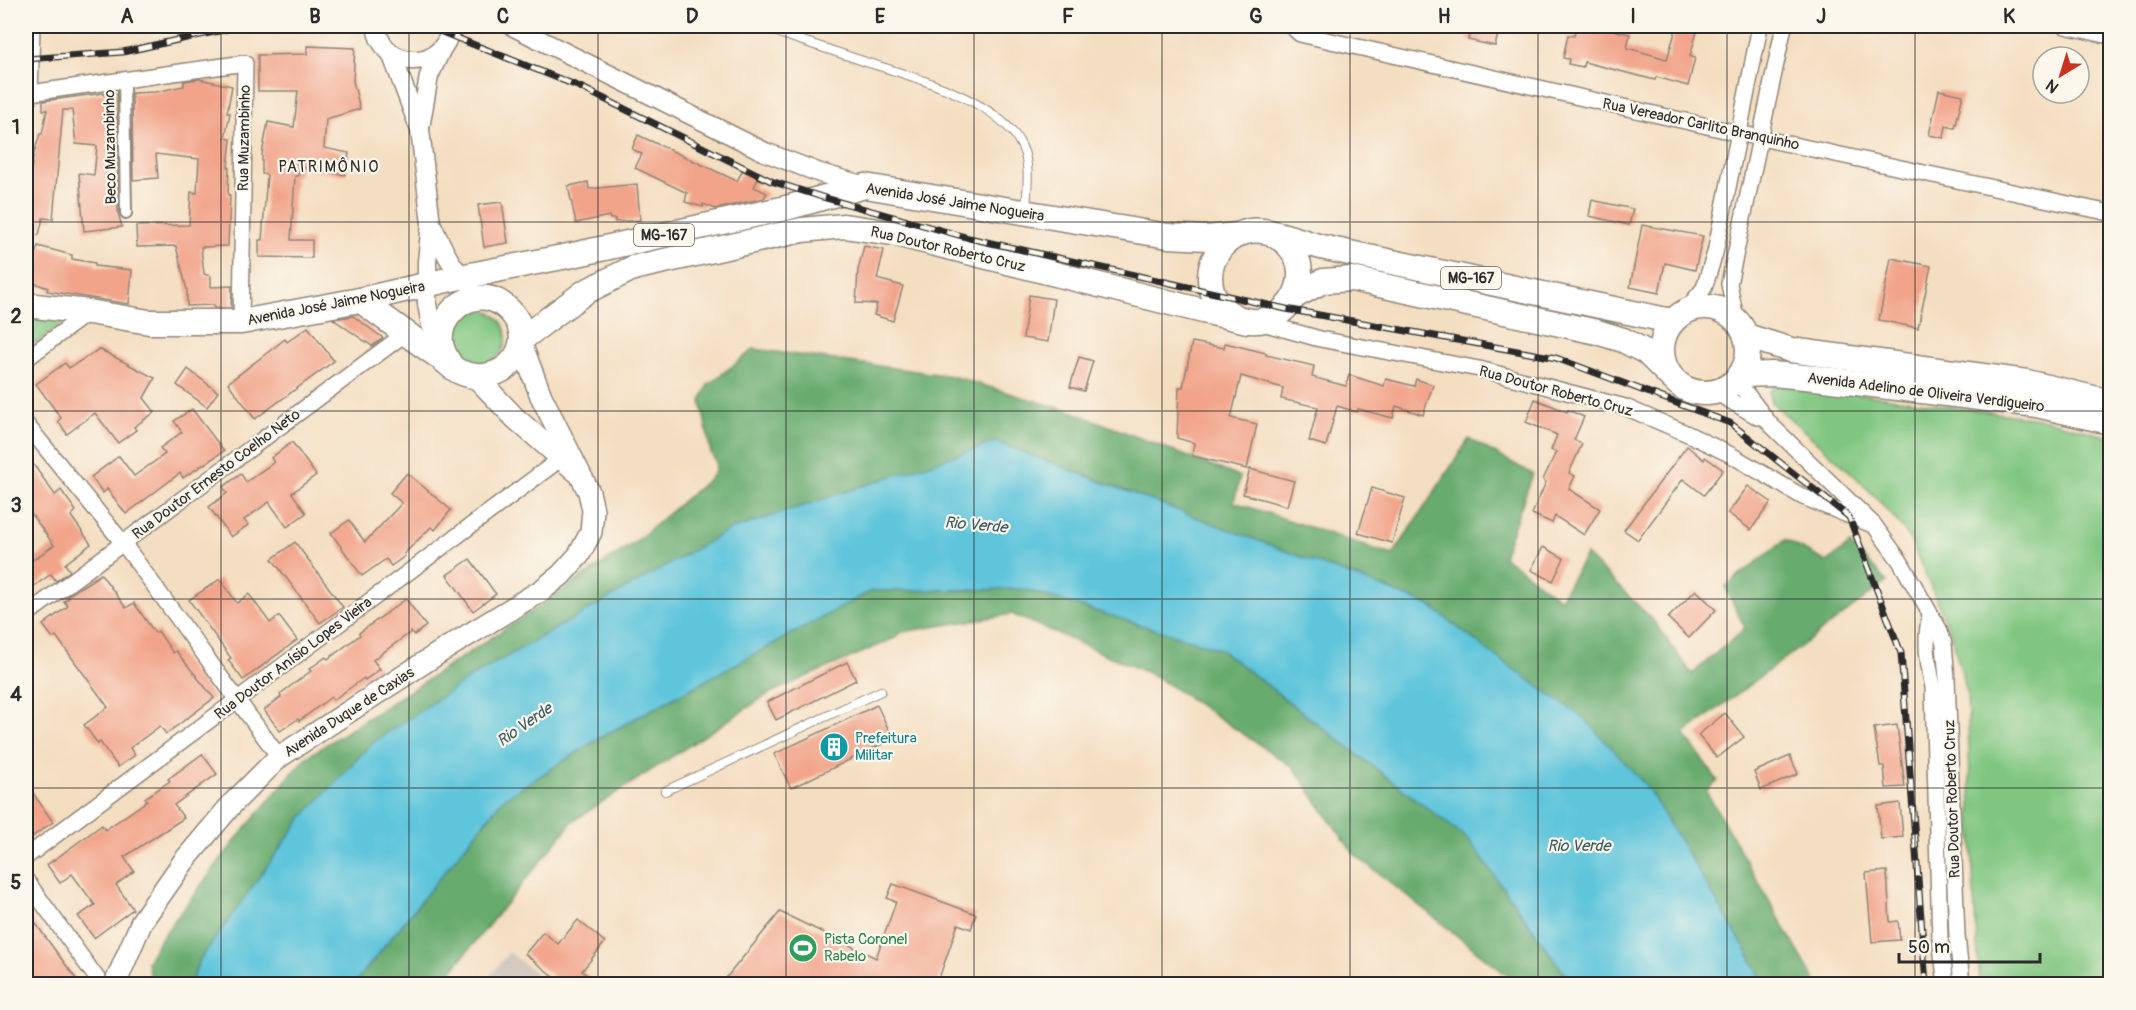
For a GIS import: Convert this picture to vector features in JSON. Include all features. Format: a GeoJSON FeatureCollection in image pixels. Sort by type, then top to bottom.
{"type":"FeatureCollection","features":[{"type":"Feature","properties":{"kind":"main road","name":"Avenida José Jaime Nogueira"},"geometry":{"type":"LineString","coordinates":[[26,305],[148,322],[241,322],[360,300],[460,277],[573,255],[786,208],[865,186],[1168,236],[1207,238],[1236,235],[1254,230],[1321,247],[1679,316]]}},
{"type":"Feature","properties":{"kind":"main road","name":"Rua Doutor Roberto Cruz"},"geometry":{"type":"LineString","coordinates":[[522,342],[585,292],[633,268],[802,230],[844,226],[892,233],[1192,309],[1251,320]]}},
{"type":"Feature","properties":{"kind":"main road"},"geometry":{"type":"LineString","coordinates":[[1272,234],[1287,244],[1297,259],[1301,277],[1297,295]]}},
{"type":"Feature","properties":{"kind":"main road"},"geometry":{"type":"LineString","coordinates":[[1236,235],[1222,245],[1213,259],[1210,276],[1213,292],[1221,306],[1234,316],[1251,320]]}},
{"type":"Feature","properties":{"kind":"main road","name":"Avenida José Jaime Nogueira"},"geometry":{"type":"LineString","coordinates":[[486,298],[573,255]]}},
{"type":"Feature","properties":{"kind":"main road","name":"MG-167"},"geometry":{"type":"LineString","coordinates":[[1251,320],[1269,319],[1286,309],[1297,295],[1323,281],[1352,279],[1623,339],[1646,352],[1671,377]]}},
{"type":"Feature","properties":{"kind":"main road","name":"MG-167"},"geometry":{"type":"LineString","coordinates":[[446,355],[442,327],[451,311],[467,300],[486,298]]}},
{"type":"Feature","properties":{"kind":"main road","name":"Avenida Duque de Caxias"},"geometry":{"type":"LineString","coordinates":[[486,298],[504,305],[518,319],[522,342],[565,455]]}},
{"type":"Feature","properties":{"kind":"main road","name":"Avenida Duque de Caxias"},"geometry":{"type":"LineString","coordinates":[[115,984],[142,921],[184,861],[232,804],[279,758],[442,651],[542,590],[561,575],[579,555],[591,532],[593,510],[589,492],[579,473],[565,455],[515,418],[476,376],[456,370],[446,355],[406,333],[360,300]]}},
{"type":"Feature","properties":{"kind":"main road"},"geometry":{"type":"LineString","coordinates":[[1713,307],[1741,328],[1748,356],[1738,377],[1726,388],[1707,393],[1687,390],[1671,377],[1662,359],[1662,339],[1679,316],[1713,307]]}},
{"type":"Feature","properties":{"kind":"main road","name":"Avenida Adelino de Oliveira Verdigueiro"},"geometry":{"type":"LineString","coordinates":[[1741,328],[1791,350],[2027,382],[2110,402]]}},
{"type":"Feature","properties":{"kind":"main road"},"geometry":{"type":"LineString","coordinates":[[476,376],[490,375],[504,369],[515,359],[522,342]]}},
{"type":"Feature","properties":{"kind":"main road","name":"Avenida Adelino de Oliveira Verdigueiro"},"geometry":{"type":"LineString","coordinates":[[1738,377],[1772,374],[1815,378],[2037,405],[2110,422]]}},
{"type":"Feature","properties":{"kind":"street"},"geometry":{"type":"LineString","coordinates":[[26,109],[30,93],[32,26]]}},
{"type":"Feature","properties":{"kind":"street"},"geometry":{"type":"LineString","coordinates":[[512,26],[765,152],[820,173],[865,186]]}},
{"type":"Feature","properties":{"kind":"street"},"geometry":{"type":"LineString","coordinates":[[1679,316],[1704,288],[1714,253],[1760,26]]}},
{"type":"Feature","properties":{"kind":"street"},"geometry":{"type":"LineString","coordinates":[[1741,328],[1730,284],[1784,26]]}},
{"type":"Feature","properties":{"kind":"street"},"geometry":{"type":"LineString","coordinates":[[2065,26],[2110,36]]}},
{"type":"Feature","properties":{"kind":"street","name":"Rua Vereador Carlito Branquinho"},"geometry":{"type":"LineString","coordinates":[[1292,27],[1300,34],[1738,133],[2110,213]]}},
{"type":"Feature","properties":{"kind":"street"},"geometry":{"type":"LineString","coordinates":[[375,29],[383,46],[391,53],[400,58],[421,60],[439,50],[450,31]]}},
{"type":"Feature","properties":{"kind":"street"},"geometry":{"type":"LineString","coordinates":[[420,130],[429,76],[450,31]]}},
{"type":"Feature","properties":{"kind":"street"},"geometry":{"type":"LineString","coordinates":[[391,53],[420,130],[431,224],[427,285],[428,314],[446,355]]}},
{"type":"Feature","properties":{"kind":"street","name":"Rua Muzambinho"},"geometry":{"type":"LineString","coordinates":[[30,93],[245,63],[241,322]]}},
{"type":"Feature","properties":{"kind":"street","name":"Beco Muzambinho"},"geometry":{"type":"LineString","coordinates":[[124,81],[126,213]]}},
{"type":"Feature","properties":{"kind":"street"},"geometry":{"type":"LineString","coordinates":[[431,224],[460,277],[486,298]]}},
{"type":"Feature","properties":{"kind":"street"},"geometry":{"type":"LineString","coordinates":[[26,359],[89,312]]}},
{"type":"Feature","properties":{"kind":"street","name":"Rua Doutor Roberto Cruz"},"geometry":{"type":"LineString","coordinates":[[1251,320],[1320,339],[1479,369],[1625,407],[1731,455],[1803,497],[1874,525]]}},
{"type":"Feature","properties":{"kind":"street","name":"Rua Doutor Ernesto Coelho Neto"},"geometry":{"type":"LineString","coordinates":[[26,615],[406,333]]}},
{"type":"Feature","properties":{"kind":"street","name":"Rua Doutor Roberto Cruz"},"geometry":{"type":"LineString","coordinates":[[1738,377],[1770,424],[1874,525],[1899,561],[1944,644],[1957,936],[1962,984]]}},
{"type":"Feature","properties":{"kind":"street","name":"Rua Doutor Roberto Cruz"},"geometry":{"type":"LineString","coordinates":[[1714,391],[1770,424]]}},
{"type":"Feature","properties":{"kind":"street"},"geometry":{"type":"LineString","coordinates":[[26,424],[123,543],[279,758]]}},
{"type":"Feature","properties":{"kind":"street","name":"Rua Doutor Anísio Lopes Vieira"},"geometry":{"type":"LineString","coordinates":[[26,857],[565,455]]}},
{"type":"Feature","properties":{"kind":"street","name":"Rua Doutor Roberto Cruz"},"geometry":{"type":"LineString","coordinates":[[1930,616],[1927,634],[1928,659],[1933,687],[1941,939],[1946,984]]}},
{"type":"Feature","properties":{"kind":"street"},"geometry":{"type":"LineString","coordinates":[[26,880],[101,984]]}},
{"type":"Feature","properties":{"kind":"lane"},"geometry":{"type":"LineString","coordinates":[[763,26],[940,85],[1002,121],[1017,137],[1027,159],[1025,212]]}},
{"type":"Feature","properties":{"kind":"lane"},"geometry":{"type":"LineString","coordinates":[[665,791],[881,691]]}},
{"type":"Feature","properties":{"kind":"shaded area"},"geometry":{"type":"Polygon","coordinates":[[[509,952],[548,984],[488,984],[485,982],[509,952]]]}},
{"type":"Feature","properties":{"kind":"green space"},"geometry":{"type":"Polygon","coordinates":[[[474,310],[484,310],[498,318],[504,327],[506,337],[504,347],[498,356],[484,364],[474,364],[457,352],[452,342],[452,332],[464,315],[474,310]]]}},
{"type":"Feature","properties":{"kind":"green space"},"geometry":{"type":"Polygon","coordinates":[[[26,312],[68,320],[26,350],[26,312]]]}},
{"type":"Feature","properties":{"kind":"green space"},"geometry":{"type":"Polygon","coordinates":[[[754,349],[952,376],[1073,412],[1240,477],[1234,502],[1393,555],[1469,439],[1533,474],[1503,556],[1560,599],[1586,555],[1652,619],[1692,674],[1745,628],[1725,587],[1785,540],[1827,562],[1850,544],[1887,582],[1684,734],[1718,781],[1706,791],[1817,984],[1764,984],[1748,953],[1488,651],[1429,605],[996,442],[199,961],[191,984],[151,984],[147,962],[159,941],[237,838],[305,758],[635,542],[710,478],[715,472],[716,462],[711,453],[701,401],[708,385],[754,349]]]}},
{"type":"Feature","properties":{"kind":"green space"},"geometry":{"type":"Polygon","coordinates":[[[1790,384],[2047,420],[2110,437],[2110,984],[1980,984],[1974,899],[1967,693],[1951,634],[1910,539],[1879,501],[1845,467],[1771,402],[1769,393],[1773,387],[1790,384]]]}},
{"type":"Feature","properties":{"kind":"green space"},"geometry":{"type":"Polygon","coordinates":[[[1023,589],[1220,649],[1469,840],[1572,984],[1518,984],[1353,853],[1293,767],[1157,677],[1012,614],[902,632],[895,638],[770,693],[573,821],[441,984],[354,984],[503,799],[603,736],[871,591],[1023,589]]]}},
{"type":"Feature","properties":{"kind":"water","name":"Rio Verde"},"geometry":{"type":"Polygon","coordinates":[[[996,442],[1429,605],[1488,651],[1585,719],[1647,787],[1748,953],[1764,984],[1572,984],[1469,840],[1220,649],[1023,589],[871,591],[603,736],[503,799],[354,984],[191,984],[199,961],[301,819],[371,744],[471,677],[727,531],[996,442]]]}},
{"type":"Feature","properties":{"kind":"building"},"geometry":{"type":"Polygon","coordinates":[[[1471,26],[1500,26],[1495,46],[1468,40],[1471,26]]]}},
{"type":"Feature","properties":{"kind":"building"},"geometry":{"type":"Polygon","coordinates":[[[1576,26],[1595,26],[1630,34],[1627,48],[1667,59],[1677,26],[1697,32],[1690,56],[1695,58],[1688,86],[1584,62],[1583,67],[1568,64],[1569,59],[1563,58],[1568,35],[1574,36],[1576,26]]]}},
{"type":"Feature","properties":{"kind":"building"},"geometry":{"type":"Polygon","coordinates":[[[307,46],[355,48],[353,81],[360,109],[326,119],[324,148],[349,153],[345,175],[299,167],[298,176],[295,176],[291,240],[312,240],[312,258],[259,257],[267,175],[262,174],[262,154],[268,122],[294,127],[298,91],[258,91],[258,55],[307,54],[307,46]]]}},
{"type":"Feature","properties":{"kind":"building"},"geometry":{"type":"Polygon","coordinates":[[[199,79],[232,86],[225,138],[231,139],[228,167],[228,195],[230,195],[228,246],[201,247],[204,274],[211,276],[211,287],[232,286],[231,308],[214,308],[214,305],[187,306],[187,290],[176,246],[137,247],[136,226],[189,225],[191,192],[197,193],[199,159],[156,154],[158,178],[133,180],[132,93],[155,92],[184,86],[184,81],[199,79]]]}},
{"type":"Feature","properties":{"kind":"building"},"geometry":{"type":"Polygon","coordinates":[[[1939,90],[1963,95],[1955,128],[1946,126],[1944,138],[1929,135],[1939,90]]]}},
{"type":"Feature","properties":{"kind":"building"},"geometry":{"type":"Polygon","coordinates":[[[104,93],[104,95],[117,94],[118,213],[122,227],[84,231],[79,173],[94,175],[97,146],[76,144],[72,110],[63,110],[53,219],[43,218],[39,235],[26,237],[26,181],[29,181],[34,153],[40,134],[42,134],[47,110],[43,110],[43,101],[104,93]]]}},
{"type":"Feature","properties":{"kind":"building"},"geometry":{"type":"Polygon","coordinates":[[[638,135],[737,181],[743,170],[759,177],[754,187],[767,193],[764,198],[716,209],[703,204],[703,207],[685,202],[687,193],[635,168],[642,154],[632,149],[638,135]]]}},
{"type":"Feature","properties":{"kind":"building"},"geometry":{"type":"Polygon","coordinates":[[[588,182],[589,189],[637,184],[640,220],[615,222],[615,219],[610,219],[609,216],[576,223],[568,186],[588,182]]]}},
{"type":"Feature","properties":{"kind":"building"},"geometry":{"type":"Polygon","coordinates":[[[1592,200],[1633,209],[1629,225],[1589,216],[1592,200]]]}},
{"type":"Feature","properties":{"kind":"building"},"geometry":{"type":"Polygon","coordinates":[[[502,202],[508,243],[484,247],[478,205],[502,202]]]}},
{"type":"Feature","properties":{"kind":"building"},"geometry":{"type":"Polygon","coordinates":[[[1642,225],[1703,236],[1695,270],[1665,263],[1659,293],[1630,287],[1642,225]]]}},
{"type":"Feature","properties":{"kind":"building"},"geometry":{"type":"Polygon","coordinates":[[[38,246],[72,255],[72,259],[95,263],[95,266],[132,270],[129,304],[47,291],[48,288],[26,280],[38,246]]]}},
{"type":"Feature","properties":{"kind":"building"},"geometry":{"type":"Polygon","coordinates":[[[864,246],[884,250],[877,279],[903,286],[893,321],[874,315],[877,304],[856,303],[858,270],[864,246]]]}},
{"type":"Feature","properties":{"kind":"building"},"geometry":{"type":"Polygon","coordinates":[[[1891,258],[1931,266],[1918,328],[1879,320],[1891,258]]]}},
{"type":"Feature","properties":{"kind":"building"},"geometry":{"type":"Polygon","coordinates":[[[1029,295],[1054,299],[1048,342],[1023,338],[1029,295]]]}},
{"type":"Feature","properties":{"kind":"building"},"geometry":{"type":"Polygon","coordinates":[[[353,316],[383,338],[372,346],[333,319],[353,316]]]}},
{"type":"Feature","properties":{"kind":"building"},"geometry":{"type":"Polygon","coordinates":[[[308,327],[334,361],[255,419],[228,383],[285,339],[287,342],[308,327]]]}},
{"type":"Feature","properties":{"kind":"building"},"geometry":{"type":"Polygon","coordinates":[[[1192,342],[1224,348],[1225,343],[1314,366],[1312,377],[1346,386],[1349,375],[1384,386],[1386,379],[1414,386],[1416,379],[1433,385],[1423,415],[1396,406],[1393,418],[1337,406],[1326,446],[1309,441],[1318,407],[1281,399],[1283,388],[1241,376],[1231,418],[1257,424],[1247,469],[1192,456],[1194,443],[1177,438],[1179,387],[1183,387],[1192,342]]]}},
{"type":"Feature","properties":{"kind":"building"},"geometry":{"type":"Polygon","coordinates":[[[99,349],[155,378],[144,398],[155,412],[134,427],[136,430],[118,443],[95,413],[67,434],[58,421],[61,418],[36,384],[65,363],[69,368],[99,349]]]}},
{"type":"Feature","properties":{"kind":"building"},"geometry":{"type":"Polygon","coordinates":[[[1079,357],[1093,361],[1084,391],[1070,387],[1079,357]]]}},
{"type":"Feature","properties":{"kind":"building"},"geometry":{"type":"Polygon","coordinates":[[[188,369],[218,392],[207,407],[177,385],[188,369]]]}},
{"type":"Feature","properties":{"kind":"building"},"geometry":{"type":"Polygon","coordinates":[[[1535,399],[1584,417],[1574,440],[1582,444],[1569,473],[1575,476],[1569,489],[1600,509],[1584,535],[1555,516],[1552,523],[1532,514],[1546,482],[1543,480],[1556,452],[1551,450],[1557,435],[1526,422],[1535,399]]]}},
{"type":"Feature","properties":{"kind":"building"},"geometry":{"type":"Polygon","coordinates":[[[192,409],[224,451],[183,478],[180,473],[126,514],[107,489],[103,493],[91,477],[119,456],[134,476],[165,454],[160,448],[182,432],[174,421],[192,409]]]}},
{"type":"Feature","properties":{"kind":"building"},"geometry":{"type":"Polygon","coordinates":[[[292,442],[316,475],[292,493],[306,513],[287,527],[269,502],[244,520],[248,525],[231,537],[209,507],[227,493],[223,487],[241,474],[246,482],[274,462],[271,458],[292,442]]]}},
{"type":"Feature","properties":{"kind":"building"},"geometry":{"type":"Polygon","coordinates":[[[1687,446],[1704,460],[1705,457],[1723,470],[1704,495],[1683,479],[1638,540],[1624,530],[1687,446]]]}},
{"type":"Feature","properties":{"kind":"building"},"geometry":{"type":"Polygon","coordinates":[[[26,454],[55,495],[61,490],[76,511],[71,516],[91,544],[65,564],[70,571],[56,581],[51,574],[26,592],[26,565],[54,545],[26,507],[26,454]]]}},
{"type":"Feature","properties":{"kind":"building"},"geometry":{"type":"Polygon","coordinates":[[[1250,469],[1294,481],[1287,506],[1243,494],[1250,469]]]}},
{"type":"Feature","properties":{"kind":"building"},"geometry":{"type":"Polygon","coordinates":[[[407,473],[451,510],[435,530],[431,527],[404,554],[405,556],[391,566],[386,559],[362,576],[331,533],[349,520],[365,542],[402,503],[390,493],[407,473]]]}},
{"type":"Feature","properties":{"kind":"building"},"geometry":{"type":"Polygon","coordinates":[[[1748,486],[1771,502],[1751,530],[1728,513],[1748,486]]]}},
{"type":"Feature","properties":{"kind":"building"},"geometry":{"type":"Polygon","coordinates":[[[1372,488],[1405,498],[1392,543],[1358,533],[1372,488]]]}},
{"type":"Feature","properties":{"kind":"building"},"geometry":{"type":"Polygon","coordinates":[[[295,542],[343,607],[320,623],[272,559],[295,542]]]}},
{"type":"Feature","properties":{"kind":"building"},"geometry":{"type":"Polygon","coordinates":[[[1543,547],[1564,558],[1553,581],[1531,570],[1543,547]]]}},
{"type":"Feature","properties":{"kind":"building"},"geometry":{"type":"Polygon","coordinates":[[[470,559],[496,594],[473,611],[447,575],[470,559]]]}},
{"type":"Feature","properties":{"kind":"building"},"geometry":{"type":"Polygon","coordinates":[[[101,574],[126,608],[134,603],[155,633],[158,631],[173,653],[176,651],[214,698],[166,734],[160,726],[130,748],[135,755],[118,767],[84,725],[108,707],[56,636],[53,638],[43,625],[68,606],[64,601],[69,598],[67,596],[101,574]]]}},
{"type":"Feature","properties":{"kind":"building"},"geometry":{"type":"Polygon","coordinates":[[[220,579],[237,603],[249,594],[270,623],[279,616],[297,640],[243,680],[228,660],[231,658],[189,600],[220,579]]]}},
{"type":"Feature","properties":{"kind":"building"},"geometry":{"type":"Polygon","coordinates":[[[1696,590],[1716,610],[1689,638],[1668,618],[1696,590]]]}},
{"type":"Feature","properties":{"kind":"building"},"geometry":{"type":"Polygon","coordinates":[[[406,599],[426,626],[414,635],[411,632],[373,660],[380,669],[365,680],[364,678],[333,700],[331,697],[299,721],[298,719],[280,731],[264,710],[281,697],[280,694],[311,671],[309,669],[326,657],[328,659],[406,599]]]}},
{"type":"Feature","properties":{"kind":"building"},"geometry":{"type":"Polygon","coordinates":[[[847,662],[856,680],[776,720],[767,702],[847,662]]]}},
{"type":"Feature","properties":{"kind":"building","name":"Prefeitura Militar"},"geometry":{"type":"Polygon","coordinates":[[[877,705],[893,739],[791,788],[774,754],[877,705]]]}},
{"type":"Feature","properties":{"kind":"building"},"geometry":{"type":"Polygon","coordinates":[[[1725,713],[1744,737],[1717,758],[1698,735],[1725,713]]]}},
{"type":"Feature","properties":{"kind":"building"},"geometry":{"type":"Polygon","coordinates":[[[1897,725],[1905,787],[1886,788],[1884,766],[1880,766],[1874,728],[1897,725]]]}},
{"type":"Feature","properties":{"kind":"building"},"geometry":{"type":"Polygon","coordinates":[[[202,754],[217,774],[174,805],[184,818],[124,857],[134,871],[116,885],[133,909],[94,938],[78,916],[95,905],[72,874],[60,883],[47,865],[102,825],[105,830],[147,801],[145,798],[170,781],[168,779],[202,754]]]}},
{"type":"Feature","properties":{"kind":"building"},"geometry":{"type":"Polygon","coordinates":[[[1790,756],[1798,774],[1761,790],[1754,772],[1790,756]]]}},
{"type":"Feature","properties":{"kind":"building"},"geometry":{"type":"Polygon","coordinates":[[[26,783],[53,822],[26,841],[26,783]]]}},
{"type":"Feature","properties":{"kind":"building"},"geometry":{"type":"Polygon","coordinates":[[[1900,803],[1903,837],[1881,839],[1878,806],[1900,803]]]}},
{"type":"Feature","properties":{"kind":"building"},"geometry":{"type":"Polygon","coordinates":[[[1887,871],[1890,922],[1898,921],[1900,940],[1872,942],[1866,873],[1887,871]]]}},
{"type":"Feature","properties":{"kind":"building"},"geometry":{"type":"Polygon","coordinates":[[[893,884],[976,914],[971,929],[958,924],[937,984],[721,984],[780,912],[876,958],[896,902],[887,898],[893,884]]]}},
{"type":"Feature","properties":{"kind":"building"},"geometry":{"type":"Polygon","coordinates":[[[26,910],[49,942],[80,984],[26,984],[26,910]]]}},
{"type":"Feature","properties":{"kind":"building"},"geometry":{"type":"Polygon","coordinates":[[[578,920],[605,942],[582,971],[598,984],[563,984],[525,954],[543,932],[558,944],[578,920]]]}},
{"type":"Feature","properties":{"kind":"railway"},"geometry":{"type":"LineString","coordinates":[[26,59],[123,52],[241,26]]}},
{"type":"Feature","properties":{"kind":"railway"},"geometry":{"type":"LineString","coordinates":[[427,26],[580,87],[771,181],[822,197],[969,238],[1286,309],[1556,358],[1730,423],[1849,517],[1901,653],[1926,984]]}},
{"type":"Feature","properties":{"kind":"place","name":"Prefeitura Militar"},"geometry":{"type":"Point","coordinates":[834,747]}},
{"type":"Feature","properties":{"kind":"place","name":"Pista Coronel Rabelo"},"geometry":{"type":"Point","coordinates":[803,948]}},
{"type":"Feature","properties":{"kind":"district","name":"PATRIMÔNIO"},"geometry":{"type":"Point","coordinates":[329,166]}}]}
